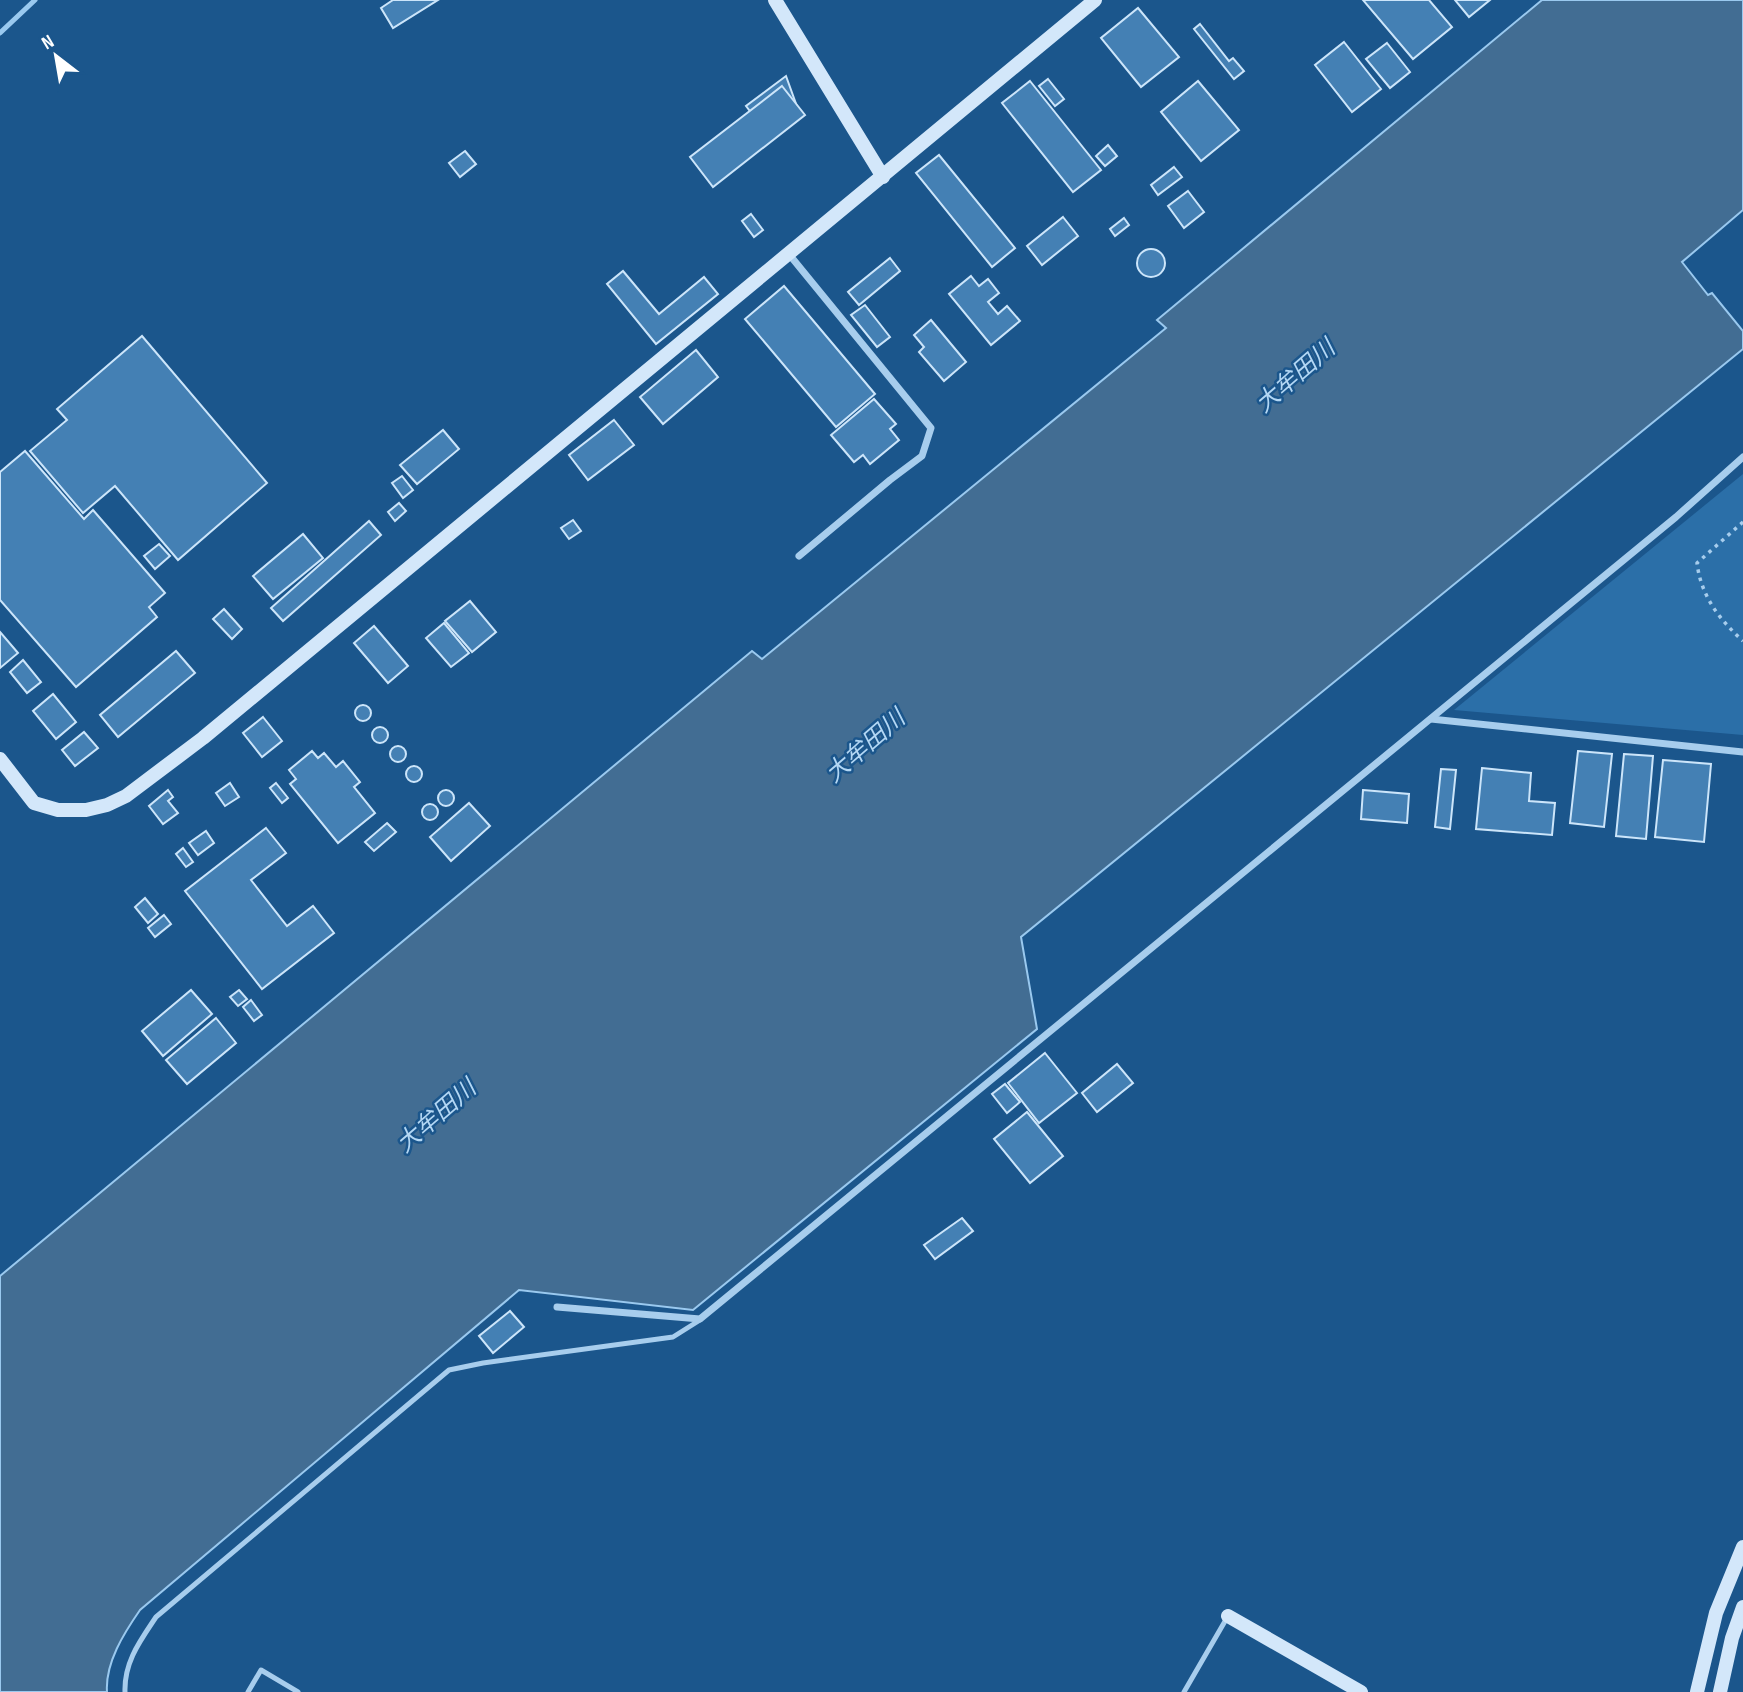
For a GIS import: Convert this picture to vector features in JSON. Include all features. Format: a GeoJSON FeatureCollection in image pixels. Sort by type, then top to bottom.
{"type":"FeatureCollection","features":[{"type":"Feature","properties":{"kind":"street"},"geometry":{"type":"LineString","coordinates":[[775,0],[883,177]]}},
{"type":"Feature","properties":{"kind":"street"},"geometry":{"type":"LineString","coordinates":[[0,759],[34,803],[58,810],[86,810],[107,805],[126,796],[213,729],[1095,0]]}},
{"type":"Feature","properties":{"kind":"street"},"geometry":{"type":"LineString","coordinates":[[788,252],[931,428],[922,456],[799,556]]}},
{"type":"Feature","properties":{"kind":"street"},"geometry":{"type":"LineString","coordinates":[[557,1307],[700,1319],[1676,517],[1743,457]]}},
{"type":"Feature","properties":{"kind":"street"},"geometry":{"type":"LineString","coordinates":[[1431,719],[1743,752]]}},
{"type":"Feature","properties":{"kind":"street"},"geometry":{"type":"LineString","coordinates":[[1698,1692],[1716,1613],[1743,1547]]}},
{"type":"Feature","properties":{"kind":"street"},"geometry":{"type":"LineString","coordinates":[[1720,1692],[1732,1638],[1743,1607]]}},
{"type":"Feature","properties":{"kind":"street"},"geometry":{"type":"LineString","coordinates":[[1228,1616],[1361,1692]]}},
{"type":"Feature","properties":{"kind":"lane"},"geometry":{"type":"LineString","coordinates":[[125,1692],[124,1681],[133,1652],[156,1617],[449,1370],[673,1337],[700,1319]]}},
{"type":"Feature","properties":{"kind":"lane"},"geometry":{"type":"LineString","coordinates":[[1184,1692],[1228,1616]]}},
{"type":"Feature","properties":{"kind":"lane"},"geometry":{"type":"LineString","coordinates":[[248,1692],[261,1670],[298,1692]]}},
{"type":"Feature","properties":{"kind":"path"},"geometry":{"type":"LineString","coordinates":[[1743,522],[1697,563],[1704,594],[1723,623],[1743,641]]}},
{"type":"Feature","properties":{"kind":"shaded area"},"geometry":{"type":"Polygon","coordinates":[[[1743,474],[1743,735],[1454,710],[1743,474]]]}},
{"type":"Feature","properties":{"kind":"water","name":"大牟田川"},"geometry":{"type":"Polygon","coordinates":[[[1542,0],[1743,0],[1743,210],[1682,262],[1708,295],[1712,293],[1743,331],[1743,349],[1021,937],[1037,1029],[693,1310],[519,1290],[140,1610],[112,1659],[107,1692],[0,1692],[0,1276],[752,651],[762,659],[1166,328],[1157,320],[1542,0]]]}},
{"type":"Feature","properties":{"kind":"building"},"geometry":{"type":"Polygon","coordinates":[[[393,0],[438,0],[393,28],[381,8],[393,0]]]}},
{"type":"Feature","properties":{"kind":"building"},"geometry":{"type":"Polygon","coordinates":[[[1363,0],[1429,0],[1452,27],[1413,59],[1363,0]]]}},
{"type":"Feature","properties":{"kind":"building"},"geometry":{"type":"Polygon","coordinates":[[[1455,0],[1490,0],[1469,17],[1455,0]]]}},
{"type":"Feature","properties":{"kind":"building"},"geometry":{"type":"Polygon","coordinates":[[[1138,8],[1179,57],[1141,87],[1101,38],[1138,8]]]}},
{"type":"Feature","properties":{"kind":"building"},"geometry":{"type":"Polygon","coordinates":[[[1200,24],[1229,61],[1233,58],[1244,71],[1234,79],[1194,29],[1200,24]]]}},
{"type":"Feature","properties":{"kind":"building"},"geometry":{"type":"Polygon","coordinates":[[[1344,42],[1381,89],[1352,112],[1315,65],[1344,42]]]}},
{"type":"Feature","properties":{"kind":"building"},"geometry":{"type":"Polygon","coordinates":[[[1387,43],[1410,72],[1390,88],[1366,59],[1387,43]]]}},
{"type":"Feature","properties":{"kind":"building"},"geometry":{"type":"Polygon","coordinates":[[[786,76],[800,115],[770,137],[746,106],[786,76]]]}},
{"type":"Feature","properties":{"kind":"building"},"geometry":{"type":"Polygon","coordinates":[[[1048,79],[1064,99],[1055,106],[1039,86],[1048,79]]]}},
{"type":"Feature","properties":{"kind":"building"},"geometry":{"type":"Polygon","coordinates":[[[1030,81],[1101,170],[1073,192],[1002,103],[1030,81]]]}},
{"type":"Feature","properties":{"kind":"building"},"geometry":{"type":"Polygon","coordinates":[[[1198,81],[1239,130],[1201,161],[1161,112],[1198,81]]]}},
{"type":"Feature","properties":{"kind":"building"},"geometry":{"type":"Polygon","coordinates":[[[782,86],[805,115],[713,187],[690,157],[782,86]]]}},
{"type":"Feature","properties":{"kind":"building"},"geometry":{"type":"Polygon","coordinates":[[[1108,145],[1117,156],[1105,166],[1096,156],[1108,145]]]}},
{"type":"Feature","properties":{"kind":"building"},"geometry":{"type":"Polygon","coordinates":[[[465,151],[476,164],[460,177],[449,163],[465,151]]]}},
{"type":"Feature","properties":{"kind":"building"},"geometry":{"type":"Polygon","coordinates":[[[939,155],[1015,248],[992,267],[916,173],[939,155]]]}},
{"type":"Feature","properties":{"kind":"building"},"geometry":{"type":"Polygon","coordinates":[[[1174,167],[1182,177],[1158,195],[1151,185],[1174,167]]]}},
{"type":"Feature","properties":{"kind":"building"},"geometry":{"type":"Polygon","coordinates":[[[1188,191],[1204,212],[1184,228],[1168,206],[1188,191]]]}},
{"type":"Feature","properties":{"kind":"building"},"geometry":{"type":"Polygon","coordinates":[[[751,214],[763,230],[754,237],[742,221],[751,214]]]}},
{"type":"Feature","properties":{"kind":"building"},"geometry":{"type":"Polygon","coordinates":[[[1063,217],[1078,236],[1042,265],[1027,246],[1063,217]]]}},
{"type":"Feature","properties":{"kind":"building"},"geometry":{"type":"Polygon","coordinates":[[[1124,218],[1129,225],[1115,236],[1110,229],[1124,218]]]}},
{"type":"Feature","properties":{"kind":"building"},"geometry":{"type":"Polygon","coordinates":[[[1151,249],[1161,253],[1165,263],[1161,273],[1151,277],[1141,273],[1137,263],[1141,253],[1151,249]]]}},
{"type":"Feature","properties":{"kind":"building"},"geometry":{"type":"Polygon","coordinates":[[[890,258],[900,271],[859,305],[848,292],[890,258]]]}},
{"type":"Feature","properties":{"kind":"building"},"geometry":{"type":"Polygon","coordinates":[[[623,271],[659,314],[704,277],[718,294],[656,344],[607,284],[623,271]]]}},
{"type":"Feature","properties":{"kind":"building"},"geometry":{"type":"Polygon","coordinates":[[[971,276],[979,286],[988,279],[999,293],[988,302],[998,314],[1007,306],[1020,321],[991,345],[949,294],[971,276]]]}},
{"type":"Feature","properties":{"kind":"building"},"geometry":{"type":"Polygon","coordinates":[[[784,286],[875,394],[836,427],[745,319],[784,286]]]}},
{"type":"Feature","properties":{"kind":"building"},"geometry":{"type":"Polygon","coordinates":[[[865,305],[890,337],[877,347],[851,315],[865,305]]]}},
{"type":"Feature","properties":{"kind":"building"},"geometry":{"type":"Polygon","coordinates":[[[931,320],[966,362],[944,381],[919,352],[924,347],[914,335],[931,320]]]}},
{"type":"Feature","properties":{"kind":"building"},"geometry":{"type":"Polygon","coordinates":[[[142,336],[267,483],[178,560],[115,486],[83,513],[30,451],[67,420],[57,409],[142,336]]]}},
{"type":"Feature","properties":{"kind":"building"},"geometry":{"type":"Polygon","coordinates":[[[696,350],[718,377],[663,424],[640,397],[696,350]]]}},
{"type":"Feature","properties":{"kind":"building"},"geometry":{"type":"Polygon","coordinates":[[[874,399],[896,424],[890,429],[899,440],[870,464],[863,455],[854,462],[831,435],[874,399]]]}},
{"type":"Feature","properties":{"kind":"building"},"geometry":{"type":"Polygon","coordinates":[[[614,420],[634,445],[588,480],[569,455],[614,420]]]}},
{"type":"Feature","properties":{"kind":"building"},"geometry":{"type":"Polygon","coordinates":[[[443,430],[459,449],[417,484],[400,465],[443,430]]]}},
{"type":"Feature","properties":{"kind":"building"},"geometry":{"type":"Polygon","coordinates":[[[25,451],[84,519],[93,510],[165,593],[149,607],[157,617],[76,687],[0,600],[0,472],[25,451]]]}},
{"type":"Feature","properties":{"kind":"building"},"geometry":{"type":"Polygon","coordinates":[[[402,476],[413,490],[403,498],[392,483],[402,476]]]}},
{"type":"Feature","properties":{"kind":"building"},"geometry":{"type":"Polygon","coordinates":[[[399,503],[406,511],[395,521],[388,512],[399,503]]]}},
{"type":"Feature","properties":{"kind":"building"},"geometry":{"type":"Polygon","coordinates":[[[573,520],[581,531],[569,539],[561,528],[573,520]]]}},
{"type":"Feature","properties":{"kind":"building"},"geometry":{"type":"Polygon","coordinates":[[[369,521],[381,535],[283,621],[271,608],[369,521]]]}},
{"type":"Feature","properties":{"kind":"building"},"geometry":{"type":"Polygon","coordinates":[[[303,534],[323,558],[273,599],[253,576],[303,534]]]}},
{"type":"Feature","properties":{"kind":"building"},"geometry":{"type":"Polygon","coordinates":[[[159,544],[170,556],[155,569],[144,556],[159,544]]]}},
{"type":"Feature","properties":{"kind":"building"},"geometry":{"type":"Polygon","coordinates":[[[470,601],[496,632],[472,652],[445,621],[470,601]]]}},
{"type":"Feature","properties":{"kind":"building"},"geometry":{"type":"Polygon","coordinates":[[[224,609],[242,629],[232,639],[213,619],[224,609]]]}},
{"type":"Feature","properties":{"kind":"building"},"geometry":{"type":"Polygon","coordinates":[[[444,623],[469,653],[451,667],[426,638],[444,623]]]}},
{"type":"Feature","properties":{"kind":"building"},"geometry":{"type":"Polygon","coordinates":[[[374,626],[408,666],[388,683],[354,643],[374,626]]]}},
{"type":"Feature","properties":{"kind":"building"},"geometry":{"type":"Polygon","coordinates":[[[0,632],[18,653],[0,668],[0,632]]]}},
{"type":"Feature","properties":{"kind":"building"},"geometry":{"type":"Polygon","coordinates":[[[176,651],[195,673],[118,737],[100,715],[176,651]]]}},
{"type":"Feature","properties":{"kind":"building"},"geometry":{"type":"Polygon","coordinates":[[[23,660],[41,682],[27,693],[10,672],[23,660]]]}},
{"type":"Feature","properties":{"kind":"building"},"geometry":{"type":"Polygon","coordinates":[[[53,694],[76,722],[56,739],[33,711],[53,694]]]}},
{"type":"Feature","properties":{"kind":"building"},"geometry":{"type":"Polygon","coordinates":[[[363,705],[371,713],[363,721],[355,713],[363,705]]]}},
{"type":"Feature","properties":{"kind":"building"},"geometry":{"type":"Polygon","coordinates":[[[263,717],[282,741],[262,757],[243,733],[263,717]]]}},
{"type":"Feature","properties":{"kind":"building"},"geometry":{"type":"Polygon","coordinates":[[[380,727],[388,735],[380,743],[372,735],[380,727]]]}},
{"type":"Feature","properties":{"kind":"building"},"geometry":{"type":"Polygon","coordinates":[[[84,732],[98,748],[75,766],[62,750],[84,732]]]}},
{"type":"Feature","properties":{"kind":"building"},"geometry":{"type":"Polygon","coordinates":[[[398,746],[406,754],[398,762],[390,754],[398,746]]]}},
{"type":"Feature","properties":{"kind":"building"},"geometry":{"type":"Polygon","coordinates":[[[312,751],[318,758],[324,753],[336,767],[343,761],[360,782],[354,787],[375,813],[338,843],[290,784],[296,779],[289,770],[312,751]]]}},
{"type":"Feature","properties":{"kind":"building"},"geometry":{"type":"Polygon","coordinates":[[[1578,751],[1612,754],[1604,827],[1570,823],[1578,751]]]}},
{"type":"Feature","properties":{"kind":"building"},"geometry":{"type":"Polygon","coordinates":[[[1624,754],[1653,756],[1646,839],[1616,836],[1624,754]]]}},
{"type":"Feature","properties":{"kind":"building"},"geometry":{"type":"Polygon","coordinates":[[[1663,760],[1711,764],[1704,842],[1655,837],[1663,760]]]}},
{"type":"Feature","properties":{"kind":"building"},"geometry":{"type":"Polygon","coordinates":[[[414,766],[422,774],[414,782],[406,774],[414,766]]]}},
{"type":"Feature","properties":{"kind":"building"},"geometry":{"type":"Polygon","coordinates":[[[1482,768],[1531,773],[1529,801],[1555,803],[1552,835],[1476,829],[1482,768]]]}},
{"type":"Feature","properties":{"kind":"building"},"geometry":{"type":"Polygon","coordinates":[[[1441,769],[1456,770],[1450,829],[1435,827],[1441,769]]]}},
{"type":"Feature","properties":{"kind":"building"},"geometry":{"type":"Polygon","coordinates":[[[230,783],[239,797],[225,806],[216,793],[230,783]]]}},
{"type":"Feature","properties":{"kind":"building"},"geometry":{"type":"Polygon","coordinates":[[[276,783],[288,798],[282,803],[270,788],[276,783]]]}},
{"type":"Feature","properties":{"kind":"building"},"geometry":{"type":"Polygon","coordinates":[[[168,790],[173,797],[168,801],[178,813],[163,824],[149,806],[168,790]]]}},
{"type":"Feature","properties":{"kind":"building"},"geometry":{"type":"Polygon","coordinates":[[[446,790],[454,798],[446,806],[438,798],[446,790]]]}},
{"type":"Feature","properties":{"kind":"building"},"geometry":{"type":"Polygon","coordinates":[[[1363,790],[1409,794],[1407,823],[1361,819],[1363,790]]]}},
{"type":"Feature","properties":{"kind":"building"},"geometry":{"type":"Polygon","coordinates":[[[469,803],[490,826],[451,861],[430,837],[469,803]]]}},
{"type":"Feature","properties":{"kind":"building"},"geometry":{"type":"Polygon","coordinates":[[[430,804],[438,812],[430,820],[422,812],[430,804]]]}},
{"type":"Feature","properties":{"kind":"building"},"geometry":{"type":"Polygon","coordinates":[[[387,823],[396,832],[374,851],[365,842],[387,823]]]}},
{"type":"Feature","properties":{"kind":"building"},"geometry":{"type":"Polygon","coordinates":[[[266,828],[286,853],[251,880],[287,926],[313,906],[334,933],[262,989],[185,891],[266,828]]]}},
{"type":"Feature","properties":{"kind":"building"},"geometry":{"type":"Polygon","coordinates":[[[206,831],[214,843],[198,855],[189,843],[206,831]]]}},
{"type":"Feature","properties":{"kind":"building"},"geometry":{"type":"Polygon","coordinates":[[[183,848],[193,862],[186,867],[176,854],[183,848]]]}},
{"type":"Feature","properties":{"kind":"building"},"geometry":{"type":"Polygon","coordinates":[[[145,898],[158,914],[148,923],[135,907],[145,898]]]}},
{"type":"Feature","properties":{"kind":"building"},"geometry":{"type":"Polygon","coordinates":[[[164,915],[171,924],[155,937],[148,928],[164,915]]]}},
{"type":"Feature","properties":{"kind":"building"},"geometry":{"type":"Polygon","coordinates":[[[191,990],[212,1014],[163,1056],[142,1031],[191,990]]]}},
{"type":"Feature","properties":{"kind":"building"},"geometry":{"type":"Polygon","coordinates":[[[239,990],[247,999],[238,1006],[230,997],[239,990]]]}},
{"type":"Feature","properties":{"kind":"building"},"geometry":{"type":"Polygon","coordinates":[[[251,1000],[262,1015],[254,1021],[243,1007],[251,1000]]]}},
{"type":"Feature","properties":{"kind":"building"},"geometry":{"type":"Polygon","coordinates":[[[216,1018],[236,1043],[187,1084],[166,1060],[216,1018]]]}},
{"type":"Feature","properties":{"kind":"building"},"geometry":{"type":"Polygon","coordinates":[[[1045,1053],[1077,1093],[1039,1123],[1008,1083],[1045,1053]]]}},
{"type":"Feature","properties":{"kind":"building"},"geometry":{"type":"Polygon","coordinates":[[[1117,1064],[1133,1083],[1097,1112],[1082,1093],[1117,1064]]]}},
{"type":"Feature","properties":{"kind":"building"},"geometry":{"type":"Polygon","coordinates":[[[1005,1084],[1020,1102],[1007,1113],[992,1094],[1005,1084]]]}},
{"type":"Feature","properties":{"kind":"building"},"geometry":{"type":"Polygon","coordinates":[[[1027,1112],[1063,1156],[1030,1183],[994,1139],[1027,1112]]]}},
{"type":"Feature","properties":{"kind":"building"},"geometry":{"type":"Polygon","coordinates":[[[962,1218],[973,1231],[935,1259],[924,1245],[962,1218]]]}},
{"type":"Feature","properties":{"kind":"building"},"geometry":{"type":"Polygon","coordinates":[[[510,1311],[524,1327],[493,1353],[479,1336],[510,1311]]]}},
{"type":"Feature","properties":{"kind":"waterway"},"geometry":{"type":"LineString","coordinates":[[0,33],[35,0]]}}]}
